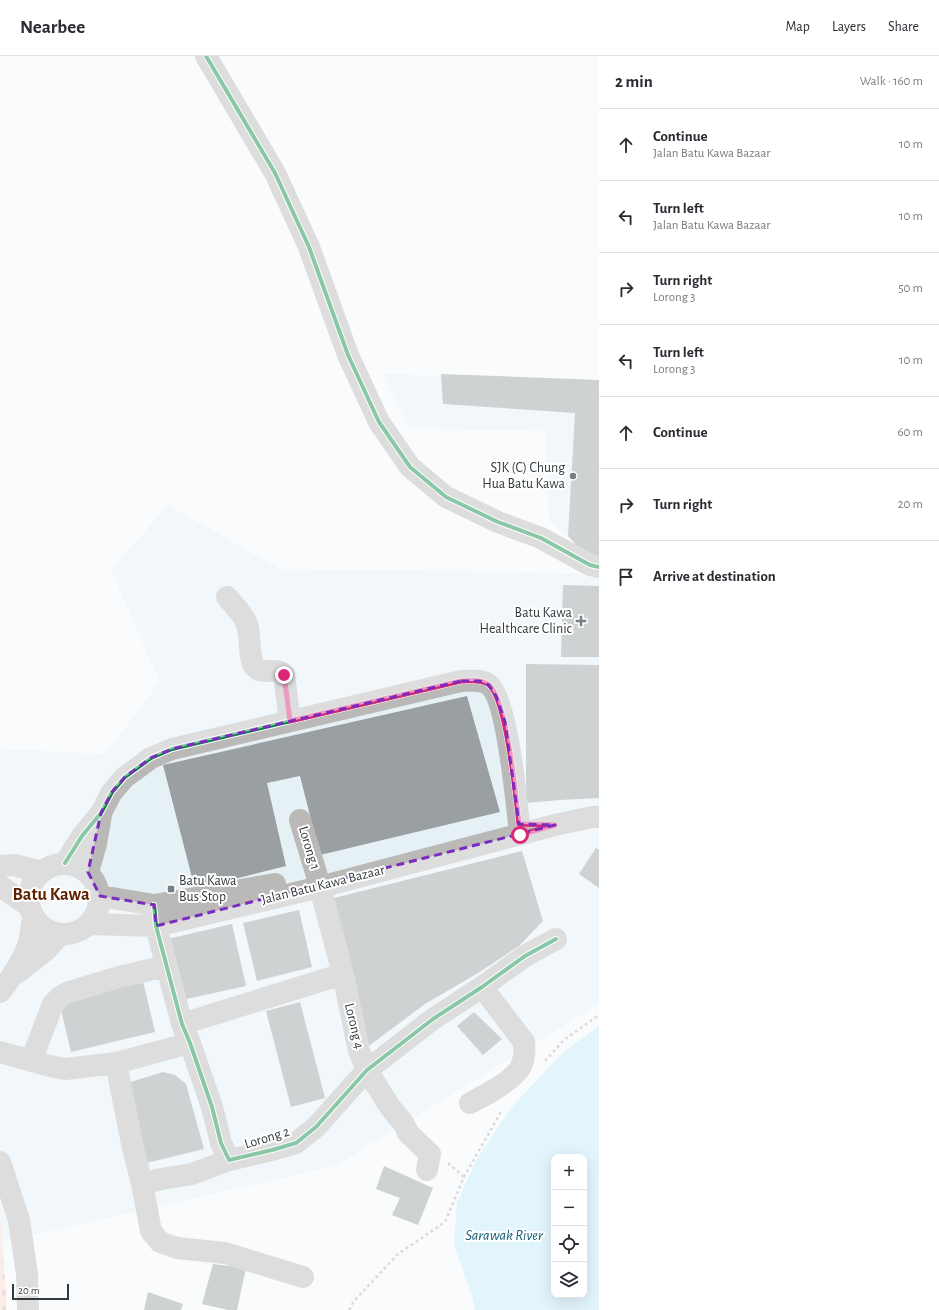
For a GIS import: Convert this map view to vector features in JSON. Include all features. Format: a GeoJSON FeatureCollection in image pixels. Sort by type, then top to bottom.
{"type":"FeatureCollection","features":[{"type":"Feature","properties":{"kind":"street"},"geometry":{"type":"LineString","coordinates":[[206,56],[275,173],[309,247],[348,354],[379,422],[410,467],[446,497],[498,522],[541,538],[590,565],[599,567]]}},
{"type":"Feature","properties":{"kind":"street"},"geometry":{"type":"LineString","coordinates":[[227,597],[240,612],[247,624],[252,662],[254,665],[260,671],[278,671],[282,672],[284,675],[290,721]]}},
{"type":"Feature","properties":{"kind":"street"},"geometry":{"type":"LineString","coordinates":[[65,863],[82,836],[101,814],[112,792],[125,777],[151,758],[172,749],[461,681],[480,681],[489,685],[496,696],[505,722],[519,824]]}},
{"type":"Feature","properties":{"kind":"street"},"geometry":{"type":"LineString","coordinates":[[88,872],[96,844],[101,814]]}},
{"type":"Feature","properties":{"kind":"street","name":"Jalan Batu Kawa Bazaar"},"geometry":{"type":"LineString","coordinates":[[89,924],[155,916],[319,881],[592,816],[599,817]]}},
{"type":"Feature","properties":{"kind":"street","name":"Lorong 1"},"geometry":{"type":"LineString","coordinates":[[300,820],[319,881]]}},
{"type":"Feature","properties":{"kind":"street","name":"Jalan Batu Kawa Bazaar"},"geometry":{"type":"LineString","coordinates":[[319,881],[519,824],[555,825]]}},
{"type":"Feature","properties":{"kind":"street"},"geometry":{"type":"LineString","coordinates":[[0,886],[31,911],[41,926],[47,930],[60,934],[72,933],[89,924],[98,910],[100,896],[96,884],[88,872],[77,866],[65,863],[53,865],[41,872],[36,877],[28,895],[31,911],[30,940],[24,956],[6,984]]}},
{"type":"Feature","properties":{"kind":"street"},"geometry":{"type":"LineString","coordinates":[[0,866],[14,865],[41,872]]}},
{"type":"Feature","properties":{"kind":"street","name":"Lorong 4"},"geometry":{"type":"LineString","coordinates":[[319,881],[343,974],[359,1051],[367,1070],[390,1107],[404,1124],[408,1133],[430,1154],[427,1170]]}},
{"type":"Feature","properties":{"kind":"street","name":"Jalan Batu Kawa Bazaar"},"geometry":{"type":"LineString","coordinates":[[100,896],[155,916]]}},
{"type":"Feature","properties":{"kind":"street","name":"Lorong 2"},"geometry":{"type":"LineString","coordinates":[[155,916],[166,966],[186,1033],[229,1160],[296,1143],[316,1127],[367,1070],[433,1020],[525,956],[556,940]]}},
{"type":"Feature","properties":{"kind":"street"},"geometry":{"type":"LineString","coordinates":[[6,984],[46,950],[60,934]]}},
{"type":"Feature","properties":{"kind":"street"},"geometry":{"type":"LineString","coordinates":[[31,1061],[53,1004],[61,996],[69,992],[119,977],[166,966]]}},
{"type":"Feature","properties":{"kind":"street"},"geometry":{"type":"LineString","coordinates":[[0,1052],[50,1066],[65,1068],[116,1063],[186,1033],[343,974]]}},
{"type":"Feature","properties":{"kind":"street"},"geometry":{"type":"LineString","coordinates":[[470,1103],[514,1076],[521,1067],[526,1052],[524,1042],[482,987]]}},
{"type":"Feature","properties":{"kind":"street"},"geometry":{"type":"LineString","coordinates":[[116,1063],[151,1231],[160,1242],[176,1248],[225,1252],[304,1277]]}},
{"type":"Feature","properties":{"kind":"street"},"geometry":{"type":"LineString","coordinates":[[142,1184],[192,1174],[229,1160]]}},
{"type":"Feature","properties":{"kind":"street"},"geometry":{"type":"LineString","coordinates":[[0,1162],[19,1220],[32,1308]]}},
{"type":"Feature","properties":{"kind":"path"},"geometry":{"type":"LineString","coordinates":[[544,1062],[565,1039],[599,1015]]}},
{"type":"Feature","properties":{"kind":"path"},"geometry":{"type":"LineString","coordinates":[[349,1310],[354,1301],[398,1254],[445,1222],[464,1177],[503,1108]]}},
{"type":"Feature","properties":{"kind":"highlighted area"},"geometry":{"type":"Polygon","coordinates":[[[461,681],[480,681],[489,685],[496,696],[505,722],[519,824],[555,825],[156,926],[154,905],[100,896],[88,872],[101,813],[112,792],[125,777],[151,758],[172,749],[461,681]]]}},
{"type":"Feature","properties":{"kind":"shaded area","name":"SJK (C) Chung Hua Batu Kawa"},"geometry":{"type":"Polygon","coordinates":[[[382,374],[599,381],[590,560],[568,536],[549,521],[546,431],[409,428],[382,374]]]}},
{"type":"Feature","properties":{"kind":"shaded area"},"geometry":{"type":"Polygon","coordinates":[[[168,505],[280,569],[528,572],[599,575],[599,1004],[335,1166],[2,1242],[0,1231],[0,749],[105,754],[160,682],[111,570],[168,505]]]}},
{"type":"Feature","properties":{"kind":"green space"},"geometry":{"type":"Polygon","coordinates":[[[0,1217],[7,1305],[6,1310],[0,1310],[0,1217]]]}},
{"type":"Feature","properties":{"kind":"water","name":"Sarawak River"},"geometry":{"type":"Polygon","coordinates":[[[599,1026],[599,1310],[475,1310],[472,1296],[454,1245],[457,1203],[476,1160],[511,1108],[562,1053],[599,1026]]]}},
{"type":"Feature","properties":{"kind":"building"},"geometry":{"type":"Polygon","coordinates":[[[441,374],[599,380],[599,561],[590,560],[568,536],[575,413],[443,404],[441,374]]]}},
{"type":"Feature","properties":{"kind":"building","name":"Batu Kawa Healthcare Clinic"},"geometry":{"type":"Polygon","coordinates":[[[563,585],[599,586],[599,657],[561,657],[563,585]]]}},
{"type":"Feature","properties":{"kind":"building"},"geometry":{"type":"Polygon","coordinates":[[[526,664],[599,665],[599,798],[526,803],[526,664]]]}},
{"type":"Feature","properties":{"kind":"building"},"geometry":{"type":"Polygon","coordinates":[[[467,696],[500,812],[320,855],[300,776],[267,783],[286,866],[195,889],[163,765],[467,696]]]}},
{"type":"Feature","properties":{"kind":"building"},"geometry":{"type":"Polygon","coordinates":[[[596,848],[599,850],[599,888],[579,874],[596,848]]]}},
{"type":"Feature","properties":{"kind":"building"},"geometry":{"type":"Polygon","coordinates":[[[522,851],[543,921],[519,946],[478,973],[425,1004],[362,1051],[330,899],[522,851]]]}},
{"type":"Feature","properties":{"kind":"building"},"geometry":{"type":"Polygon","coordinates":[[[299,910],[312,967],[257,981],[243,923],[299,910]]]}},
{"type":"Feature","properties":{"kind":"building"},"geometry":{"type":"Polygon","coordinates":[[[232,924],[246,986],[177,1001],[163,940],[232,924]]]}},
{"type":"Feature","properties":{"kind":"building"},"geometry":{"type":"Polygon","coordinates":[[[143,981],[155,1032],[71,1052],[59,1001],[143,981]]]}},
{"type":"Feature","properties":{"kind":"building"},"geometry":{"type":"Polygon","coordinates":[[[300,1002],[325,1098],[291,1107],[266,1011],[300,1002]]]}},
{"type":"Feature","properties":{"kind":"building"},"geometry":{"type":"Polygon","coordinates":[[[474,1012],[502,1039],[483,1055],[457,1026],[474,1012]]]}},
{"type":"Feature","properties":{"kind":"building"},"geometry":{"type":"Polygon","coordinates":[[[163,1072],[175,1075],[186,1084],[204,1149],[142,1164],[124,1084],[163,1072]]]}},
{"type":"Feature","properties":{"kind":"building"},"geometry":{"type":"Polygon","coordinates":[[[384,1166],[433,1188],[418,1225],[392,1215],[400,1198],[376,1189],[384,1166]]]}},
{"type":"Feature","properties":{"kind":"building"},"geometry":{"type":"Polygon","coordinates":[[[213,1264],[246,1268],[237,1310],[228,1310],[202,1304],[213,1264]]]}},
{"type":"Feature","properties":{"kind":"building"},"geometry":{"type":"Polygon","coordinates":[[[148,1292],[183,1304],[181,1310],[144,1310],[148,1292]]]}},
{"type":"Feature","properties":{"kind":"cycle path"},"geometry":{"type":"LineString","coordinates":[[206,56],[275,173],[309,247],[348,355],[379,422],[410,467],[446,497],[498,522],[541,538],[590,565],[599,567]]}},
{"type":"Feature","properties":{"kind":"cycle path"},"geometry":{"type":"LineString","coordinates":[[65,863],[82,836],[101,813],[112,792],[125,777],[151,758],[172,749],[461,681],[485,682],[495,693],[510,750],[519,824]]}},
{"type":"Feature","properties":{"kind":"cycle path"},"geometry":{"type":"LineString","coordinates":[[154,905],[156,926],[182,1024],[212,1107],[221,1143],[229,1160],[296,1143],[316,1127],[367,1070],[433,1019],[482,987],[525,956],[556,939]]}},
{"type":"Feature","properties":{"kind":"place","name":"SJK (C) Chung Hua Batu Kawa"},"geometry":{"type":"Point","coordinates":[573,476]}},
{"type":"Feature","properties":{"kind":"place","name":"Batu Kawa Healthcare Clinic"},"geometry":{"type":"Point","coordinates":[581,621]}},
{"type":"Feature","properties":{"kind":"place","name":"Batu Kawa Bus Stop"},"geometry":{"type":"Point","coordinates":[171,889]}},
{"type":"Feature","properties":{"kind":"district","name":"Batu Kawa"},"geometry":{"type":"Point","coordinates":[51,895]}},
{"type":"Feature","properties":{"kind":"route"},"geometry":{"type":"LineString","coordinates":[[284,675],[290,721],[461,681],[480,681],[489,685],[496,696],[505,722],[519,824],[555,825],[520,835]]}}]}
